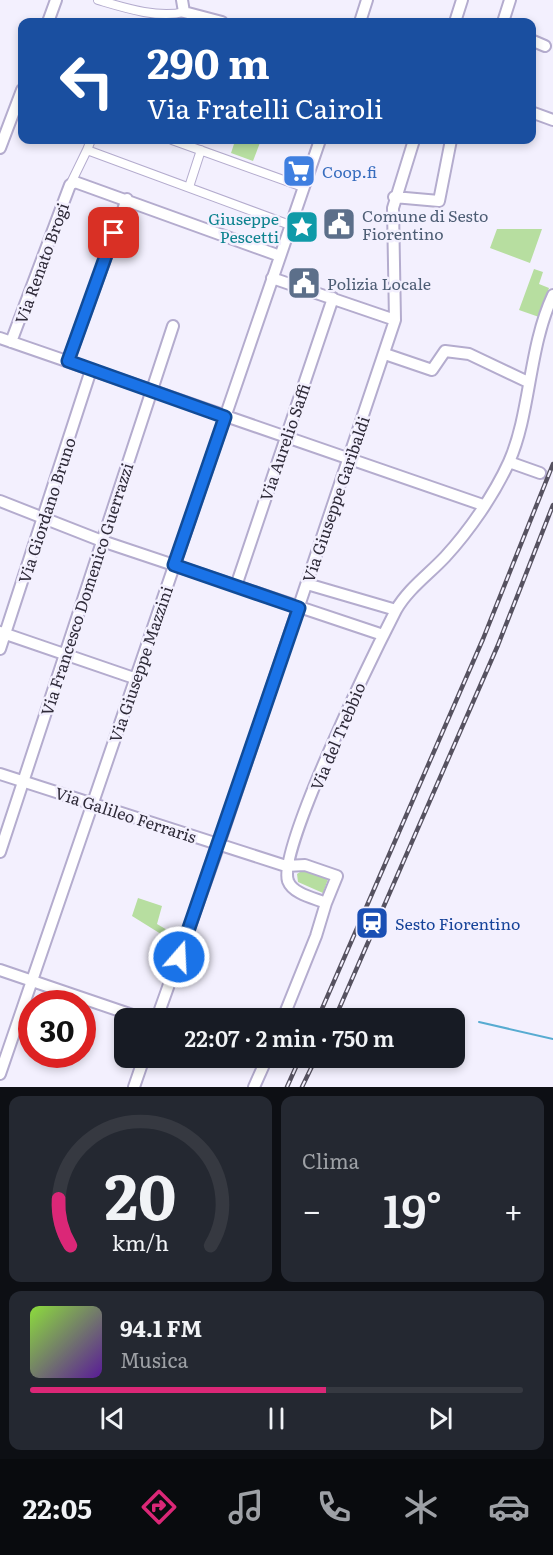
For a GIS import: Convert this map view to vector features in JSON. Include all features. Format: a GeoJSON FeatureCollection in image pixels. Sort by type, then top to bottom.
{"type":"FeatureCollection","features":[{"type":"Feature","properties":{"kind":"street"},"geometry":{"type":"LineString","coordinates":[[50,18],[56,0]]}},
{"type":"Feature","properties":{"kind":"street"},"geometry":{"type":"LineString","coordinates":[[98,0],[139,10],[176,14],[184,12]]}},
{"type":"Feature","properties":{"kind":"street"},"geometry":{"type":"LineString","coordinates":[[182,0],[184,12],[193,18]]}},
{"type":"Feature","properties":{"kind":"street"},"geometry":{"type":"LineString","coordinates":[[361,18],[367,0]]}},
{"type":"Feature","properties":{"kind":"street"},"geometry":{"type":"LineString","coordinates":[[456,18],[462,0]]}},
{"type":"Feature","properties":{"kind":"street"},"geometry":{"type":"LineString","coordinates":[[503,18],[510,0]]}},
{"type":"Feature","properties":{"kind":"street"},"geometry":{"type":"LineString","coordinates":[[536,42],[546,46]]}},
{"type":"Feature","properties":{"kind":"street"},"geometry":{"type":"LineString","coordinates":[[0,148],[18,101]]}},
{"type":"Feature","properties":{"kind":"street"},"geometry":{"type":"LineString","coordinates":[[536,113],[553,118]]}},
{"type":"Feature","properties":{"kind":"street"},"geometry":{"type":"LineString","coordinates":[[70,185],[89,144]]}},
{"type":"Feature","properties":{"kind":"street"},"geometry":{"type":"LineString","coordinates":[[184,144],[303,187]]}},
{"type":"Feature","properties":{"kind":"street","name":"Via Giuseppe Mazzini"},"geometry":{"type":"LineString","coordinates":[[0,1074],[319,144]]}},
{"type":"Feature","properties":{"kind":"street","name":"Via Giuseppe Garibaldi"},"geometry":{"type":"LineString","coordinates":[[162,1008],[219,845],[395,320],[394,197],[413,144]]}},
{"type":"Feature","properties":{"kind":"street"},"geometry":{"type":"LineString","coordinates":[[394,197],[439,201],[450,144]]}},
{"type":"Feature","properties":{"kind":"street"},"geometry":{"type":"LineString","coordinates":[[87,150],[290,225]]}},
{"type":"Feature","properties":{"kind":"street"},"geometry":{"type":"LineString","coordinates":[[189,187],[201,150]]}},
{"type":"Feature","properties":{"kind":"street"},"geometry":{"type":"LineString","coordinates":[[70,185],[75,182],[84,183],[280,256]]}},
{"type":"Feature","properties":{"kind":"street","name":"Via Renato Brogi"},"geometry":{"type":"LineString","coordinates":[[11,342],[70,185]]}},
{"type":"Feature","properties":{"kind":"street"},"geometry":{"type":"LineString","coordinates":[[68,361],[127,199]]}},
{"type":"Feature","properties":{"kind":"street"},"geometry":{"type":"LineString","coordinates":[[272,278],[395,320]]}},
{"type":"Feature","properties":{"kind":"street","name":"Via del Trebbio"},"geometry":{"type":"LineString","coordinates":[[286,866],[301,820],[361,680],[396,610],[419,581],[446,556],[483,505],[509,462],[517,439],[540,329],[553,295]]}},
{"type":"Feature","properties":{"kind":"street","name":"Via Aurelio Saffi"},"geometry":{"type":"LineString","coordinates":[[236,586],[333,298]]}},
{"type":"Feature","properties":{"kind":"street","name":"Via Francesco Domenico Guerrazzi"},"geometry":{"type":"LineString","coordinates":[[0,852],[173,326]]}},
{"type":"Feature","properties":{"kind":"street"},"geometry":{"type":"LineString","coordinates":[[0,338],[483,505]]}},
{"type":"Feature","properties":{"kind":"street"},"geometry":{"type":"LineString","coordinates":[[385,354],[432,370],[445,351],[460,353],[528,382]]}},
{"type":"Feature","properties":{"kind":"street","name":"Via Giordano Bruno"},"geometry":{"type":"LineString","coordinates":[[0,649],[3,633],[92,370]]}},
{"type":"Feature","properties":{"kind":"street"},"geometry":{"type":"LineString","coordinates":[[509,462],[540,473]]}},
{"type":"Feature","properties":{"kind":"street"},"geometry":{"type":"LineString","coordinates":[[0,501],[102,541],[383,635]]}},
{"type":"Feature","properties":{"kind":"street"},"geometry":{"type":"LineString","coordinates":[[307,584],[396,610]]}},
{"type":"Feature","properties":{"kind":"street"},"geometry":{"type":"LineString","coordinates":[[3,633],[134,678]]}},
{"type":"Feature","properties":{"kind":"street","name":"Via Galileo Ferraris"},"geometry":{"type":"LineString","coordinates":[[0,774],[286,866],[305,865],[337,876],[326,903]]}},
{"type":"Feature","properties":{"kind":"street"},"geometry":{"type":"LineString","coordinates":[[286,866],[291,887],[326,903],[287,1008]]}},
{"type":"Feature","properties":{"kind":"street"},"geometry":{"type":"LineString","coordinates":[[0,970],[114,1009]]}},
{"type":"Feature","properties":{"kind":"street"},"geometry":{"type":"LineString","coordinates":[[134,1087],[141,1068]]}},
{"type":"Feature","properties":{"kind":"street"},"geometry":{"type":"LineString","coordinates":[[254,1087],[263,1068]]}},
{"type":"Feature","properties":{"kind":"green space"},"geometry":{"type":"Polygon","coordinates":[[[234,144],[259,144],[253,161],[231,153],[234,144]]]}},
{"type":"Feature","properties":{"kind":"green space"},"geometry":{"type":"Polygon","coordinates":[[[497,229],[542,229],[530,263],[490,248],[497,229]]]}},
{"type":"Feature","properties":{"kind":"green space"},"geometry":{"type":"Polygon","coordinates":[[[534,269],[543,272],[539,284],[549,288],[539,317],[519,310],[534,269]]]}},
{"type":"Feature","properties":{"kind":"green space"},"geometry":{"type":"Polygon","coordinates":[[[303,870],[328,879],[323,893],[298,882],[297,874],[303,870]]]}},
{"type":"Feature","properties":{"kind":"green space"},"geometry":{"type":"Polygon","coordinates":[[[138,898],[162,906],[157,924],[179,937],[177,944],[132,916],[138,898]]]}},
{"type":"Feature","properties":{"kind":"waterway"},"geometry":{"type":"LineString","coordinates":[[479,1022],[553,1039]]}},
{"type":"Feature","properties":{"kind":"tunnel"},"geometry":{"type":"LineString","coordinates":[[540,473],[553,478]]}},
{"type":"Feature","properties":{"kind":"railway"},"geometry":{"type":"LineString","coordinates":[[322,1008],[483,639],[553,464]]}},
{"type":"Feature","properties":{"kind":"railway"},"geometry":{"type":"LineString","coordinates":[[339,1008],[498,645],[553,505]]}},
{"type":"Feature","properties":{"kind":"railway"},"geometry":{"type":"LineString","coordinates":[[287,1087],[296,1068]]}},
{"type":"Feature","properties":{"kind":"railway"},"geometry":{"type":"LineString","coordinates":[[302,1087],[311,1068]]}},
{"type":"Feature","properties":{"kind":"place","name":"Coop.fi"},"geometry":{"type":"Point","coordinates":[299,171]}},
{"type":"Feature","properties":{"kind":"place","name":"Comune di Sesto Fiorentino"},"geometry":{"type":"Point","coordinates":[339,224]}},
{"type":"Feature","properties":{"kind":"place","name":"Giuseppe Pescetti"},"geometry":{"type":"Point","coordinates":[302,227]}},
{"type":"Feature","properties":{"kind":"place","name":"Polizia Locale"},"geometry":{"type":"Point","coordinates":[304,283]}},
{"type":"Feature","properties":{"kind":"place","name":"Sesto Fiorentino"},"geometry":{"type":"Point","coordinates":[372,923]}},
{"type":"Feature","properties":{"kind":"route"},"geometry":{"type":"LineString","coordinates":[[114,233],[68,361],[225,417],[174,565],[299,608],[179,957]]}}]}
